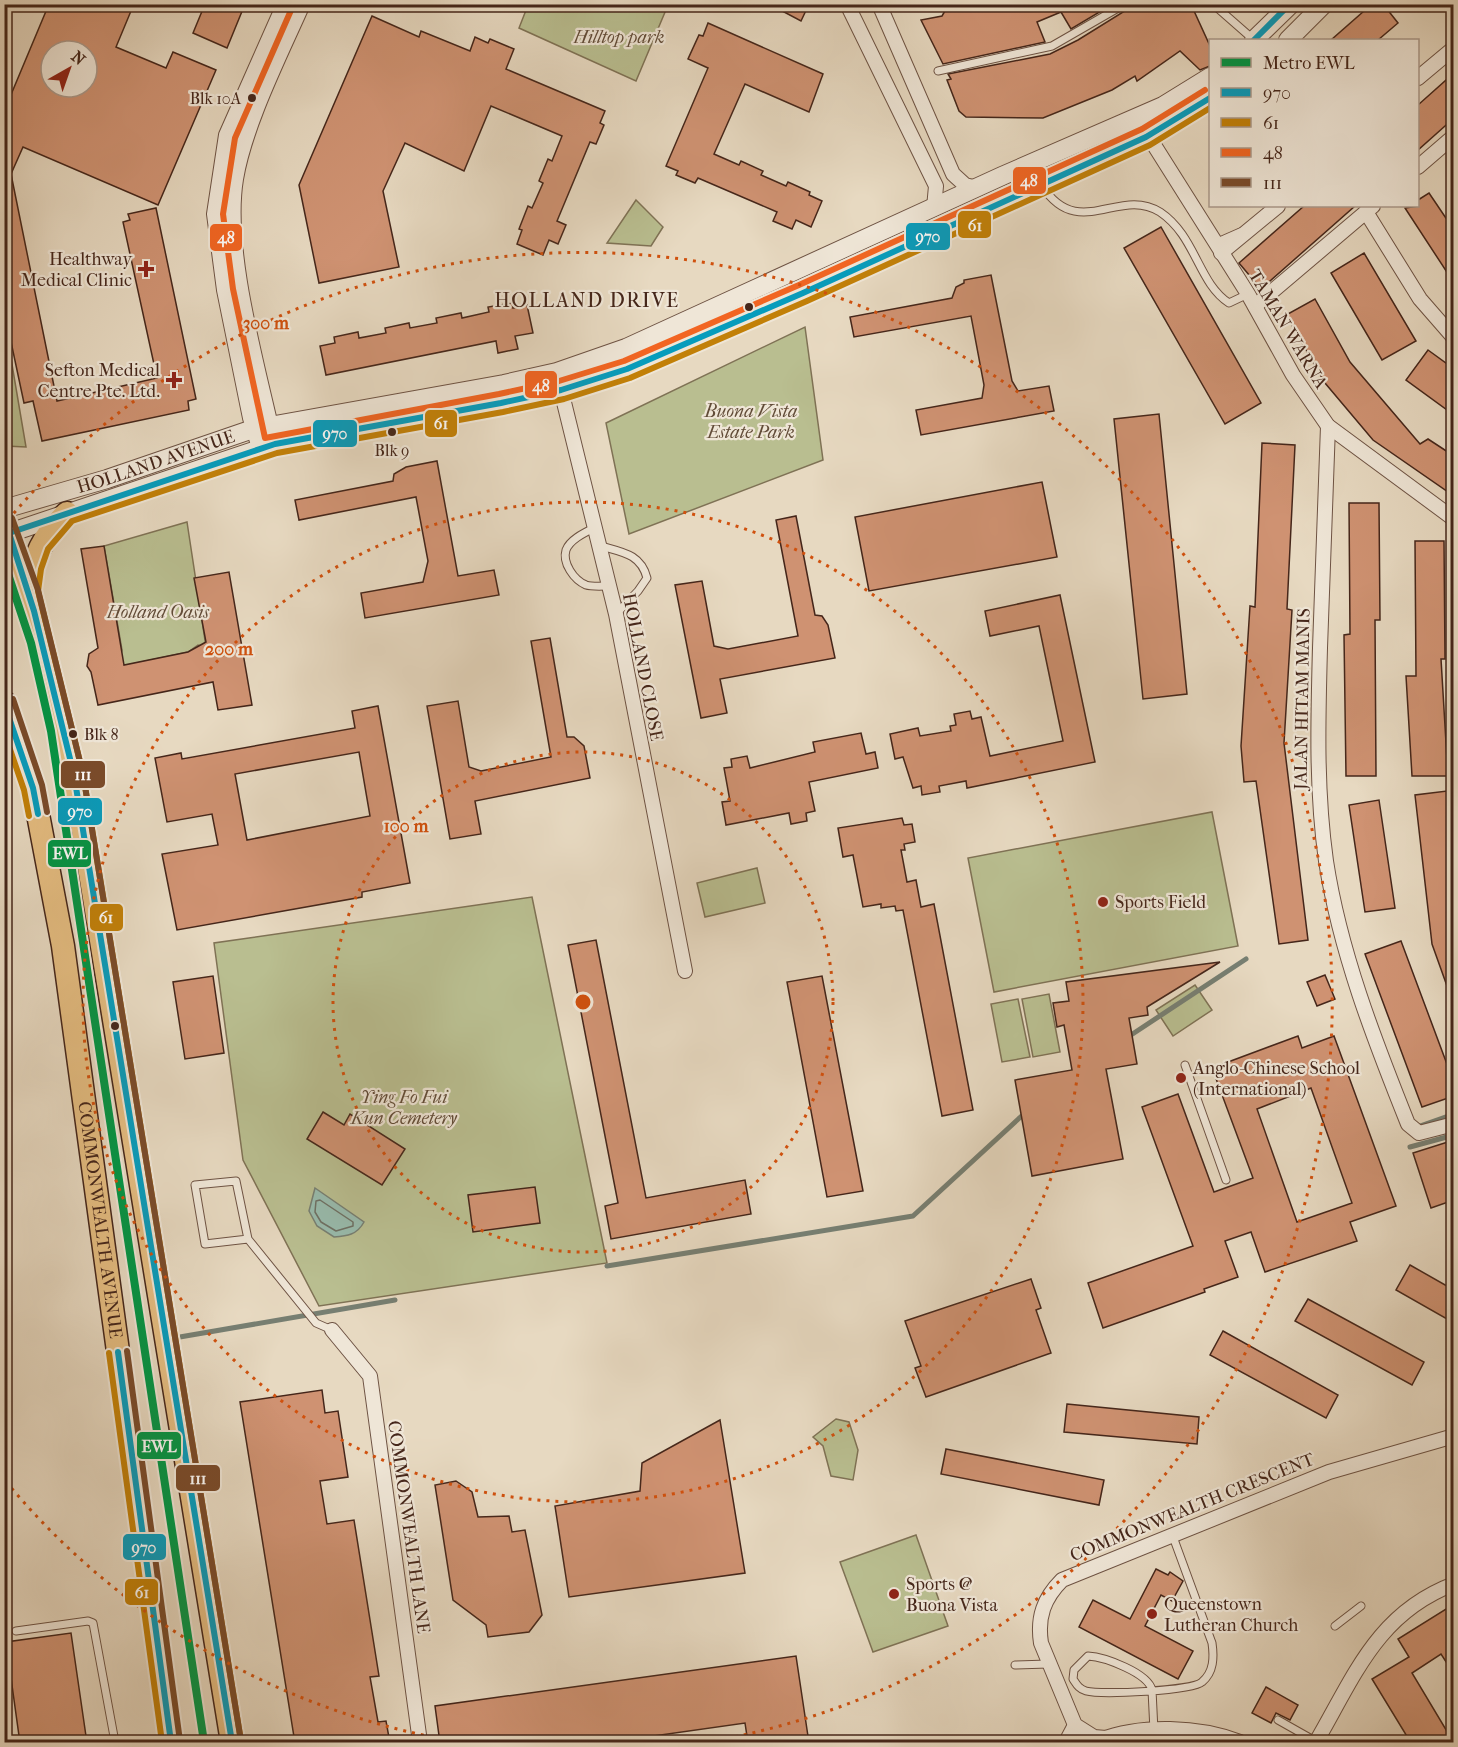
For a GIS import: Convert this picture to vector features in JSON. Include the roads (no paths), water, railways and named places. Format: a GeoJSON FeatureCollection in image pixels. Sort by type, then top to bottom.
{"type":"FeatureCollection","features":[{"type":"Feature","properties":{"kind":"main road"},"geometry":{"type":"LineString","coordinates":[[29,592],[32,567],[40,544],[67,513]]}},
{"type":"Feature","properties":{"kind":"main road"},"geometry":{"type":"LineString","coordinates":[[6,528],[29,592],[74,775],[232,1743]]}},
{"type":"Feature","properties":{"kind":"main road","name":"COMMONWEALTH AVENUE"},"geometry":{"type":"LineString","coordinates":[[4,702],[33,788],[63,946],[171,1743]]}},
{"type":"Feature","properties":{"kind":"street"},"geometry":{"type":"LineString","coordinates":[[267,446],[224,290],[214,214],[226,135],[284,4]]}},
{"type":"Feature","properties":{"kind":"street"},"geometry":{"type":"LineString","coordinates":[[262,427],[233,216],[241,155],[272,73],[303,4]]}},
{"type":"Feature","properties":{"kind":"street"},"geometry":{"type":"LineString","coordinates":[[847,4],[936,186],[934,208]]}},
{"type":"Feature","properties":{"kind":"street"},"geometry":{"type":"LineString","coordinates":[[879,4],[952,174],[965,185],[977,188]]}},
{"type":"Feature","properties":{"kind":"street"},"geometry":{"type":"LineString","coordinates":[[1255,39],[1291,4]]}},
{"type":"Feature","properties":{"kind":"street"},"geometry":{"type":"LineString","coordinates":[[1289,39],[1324,4]]}},
{"type":"Feature","properties":{"kind":"street"},"geometry":{"type":"LineString","coordinates":[[1419,77],[1453,48]]}},
{"type":"Feature","properties":{"kind":"street","name":"HOLLAND AVENUE"},"geometry":{"type":"LineString","coordinates":[[6,528],[67,513],[267,446],[445,404],[557,372],[626,348],[1163,106],[1209,77]]}},
{"type":"Feature","properties":{"kind":"street","name":"HOLLAND AVENUE"},"geometry":{"type":"LineString","coordinates":[[4,509],[107,479],[262,427],[561,390],[627,369],[803,293],[1146,137],[1209,99]]}},
{"type":"Feature","properties":{"kind":"street","name":"TAMAN WARNA"},"geometry":{"type":"LineString","coordinates":[[1137,118],[1146,137],[1251,300],[1293,375],[1328,426],[1454,519]]}},
{"type":"Feature","properties":{"kind":"street"},"geometry":{"type":"LineString","coordinates":[[1419,166],[1454,136]]}},
{"type":"Feature","properties":{"kind":"street"},"geometry":{"type":"LineString","coordinates":[[1218,248],[1277,207]]}},
{"type":"Feature","properties":{"kind":"street"},"geometry":{"type":"LineString","coordinates":[[1251,300],[1369,209],[1420,299],[1454,338]]}},
{"type":"Feature","properties":{"kind":"street","name":"HOLLAND CLOSE"},"geometry":{"type":"LineString","coordinates":[[557,372],[616,614],[685,971]]}},
{"type":"Feature","properties":{"kind":"street","name":"JALAN HITAM MANIS"},"geometry":{"type":"LineString","coordinates":[[1328,426],[1317,705],[1319,802],[1327,862],[1349,961],[1375,1041],[1408,1124],[1419,1134],[1454,1124]]}},
{"type":"Feature","properties":{"kind":"street","name":"COMMONWEALTH LANE"},"geometry":{"type":"LineString","coordinates":[[332,1330],[370,1376],[420,1743]]}},
{"type":"Feature","properties":{"kind":"street","name":"COMMONWEALTH CRESCENT"},"geometry":{"type":"LineString","coordinates":[[1075,1725],[1048,1664],[1039,1630],[1046,1598],[1055,1588],[1076,1573],[1329,1472],[1454,1436]]}},
{"type":"Feature","properties":{"kind":"street"},"geometry":{"type":"LineString","coordinates":[[1316,1742],[1362,1659],[1381,1634],[1408,1609],[1454,1584]]}},
{"type":"Feature","properties":{"kind":"street"},"geometry":{"type":"LineString","coordinates":[[1066,1743],[1075,1725],[1101,1740],[1154,1731],[1176,1730],[1239,1743]]}},
{"type":"Feature","properties":{"kind":"lane"},"geometry":{"type":"LineString","coordinates":[[938,71],[1052,46],[1125,4]]}},
{"type":"Feature","properties":{"kind":"lane"},"geometry":{"type":"LineString","coordinates":[[1213,4],[1253,39]]}},
{"type":"Feature","properties":{"kind":"lane"},"geometry":{"type":"LineString","coordinates":[[1041,184],[1050,198],[1060,206],[1090,214],[1120,205],[1139,204],[1158,211],[1182,231],[1218,296],[1229,303],[1251,300]]}},
{"type":"Feature","properties":{"kind":"lane"},"geometry":{"type":"LineString","coordinates":[[596,526],[572,542],[566,550],[565,563],[574,577],[586,585],[610,586]]}},
{"type":"Feature","properties":{"kind":"lane"},"geometry":{"type":"LineString","coordinates":[[601,546],[630,554],[638,559],[647,578],[645,584],[616,614]]}},
{"type":"Feature","properties":{"kind":"lane"},"geometry":{"type":"LineString","coordinates":[[1185,1065],[1226,1180]]}},
{"type":"Feature","properties":{"kind":"lane"},"geometry":{"type":"LineString","coordinates":[[248,1239],[205,1244],[195,1185],[236,1181],[248,1239],[316,1323],[332,1330]]}},
{"type":"Feature","properties":{"kind":"lane"},"geometry":{"type":"LineString","coordinates":[[1154,1731],[1152,1690],[1151,1684],[1143,1677],[1100,1657],[1088,1656],[1074,1670],[1073,1679],[1079,1688],[1089,1692],[1152,1690],[1192,1688],[1203,1682],[1210,1672],[1214,1658],[1212,1643],[1172,1534]]}},
{"type":"Feature","properties":{"kind":"lane"},"geometry":{"type":"LineString","coordinates":[[1335,1626],[1360,1606]]}},
{"type":"Feature","properties":{"kind":"lane"},"geometry":{"type":"LineString","coordinates":[[16,1631],[87,1621],[93,1623],[115,1743]]}},
{"type":"Feature","properties":{"kind":"lane"},"geometry":{"type":"LineString","coordinates":[[1015,1665],[1048,1664]]}},
{"type":"Feature","properties":{"kind":"lane"},"geometry":{"type":"LineString","coordinates":[[1278,1720],[1316,1742]]}},
{"type":"Feature","properties":{"kind":"water"},"geometry":{"type":"Polygon","coordinates":[[[315,1188],[364,1222],[358,1230],[351,1234],[334,1237],[317,1226],[309,1211],[315,1188]]]}},
{"type":"Feature","properties":{"kind":"waterway"},"geometry":{"type":"LineString","coordinates":[[1128,1037],[1246,959]]}},
{"type":"Feature","properties":{"kind":"waterway"},"geometry":{"type":"LineString","coordinates":[[607,1266],[913,1216],[1026,1112]]}},
{"type":"Feature","properties":{"kind":"waterway"},"geometry":{"type":"LineString","coordinates":[[1420,1126],[1454,1114]]}},
{"type":"Feature","properties":{"kind":"waterway"},"geometry":{"type":"LineString","coordinates":[[1410,1147],[1454,1135]]}},
{"type":"Feature","properties":{"kind":"waterway"},"geometry":{"type":"LineString","coordinates":[[174,1338],[395,1300]]}},
{"type":"Feature","properties":{"kind":"metro line","name":"EWL"},"geometry":{"type":"LineString","coordinates":[[4,562],[31,643],[51,731],[204,1742]]}},
{"type":"Feature","properties":{"kind":"place","name":"Blk 10A"},"geometry":{"type":"Point","coordinates":[252,98]}},
{"type":"Feature","properties":{"kind":"place","name":"Healthway Medical Clinic"},"geometry":{"type":"Point","coordinates":[146,269]}},
{"type":"Feature","properties":{"kind":"place","name":"Sefton Medical Centre Pte. Ltd."},"geometry":{"type":"Point","coordinates":[174,380]}},
{"type":"Feature","properties":{"kind":"place","name":"Blk 9"},"geometry":{"type":"Point","coordinates":[392,432]}},
{"type":"Feature","properties":{"kind":"place","name":"Blk 8"},"geometry":{"type":"Point","coordinates":[73,734]}},
{"type":"Feature","properties":{"kind":"place","name":"Sports Field"},"geometry":{"type":"Point","coordinates":[1103,902]}},
{"type":"Feature","properties":{"kind":"place","name":"Anglo-Chinese School (International)"},"geometry":{"type":"Point","coordinates":[1181,1078]}},
{"type":"Feature","properties":{"kind":"place","name":"Sports @ Buona Vista"},"geometry":{"type":"Point","coordinates":[894,1594]}},
{"type":"Feature","properties":{"kind":"place","name":"Queenstown Lutheran Church"},"geometry":{"type":"Point","coordinates":[1152,1614]}},
{"type":"Feature","properties":{"kind":"district","name":"HOLLAND DRIVE"},"geometry":{"type":"Point","coordinates":[587,300]}},
{"type":"Feature","properties":{"kind":"park label","name":"Hilltop park"},"geometry":{"type":"Point","coordinates":[619,37]}},
{"type":"Feature","properties":{"kind":"park label","name":"Buona Vista Estate Park"},"geometry":{"type":"Point","coordinates":[751,421]}},
{"type":"Feature","properties":{"kind":"park label","name":"Holland Oasis"},"geometry":{"type":"Point","coordinates":[158,612]}},
{"type":"Feature","properties":{"kind":"park label","name":"Ying Fo Fui Kun Cemetery"},"geometry":{"type":"Point","coordinates":[404,1107]}}]}
